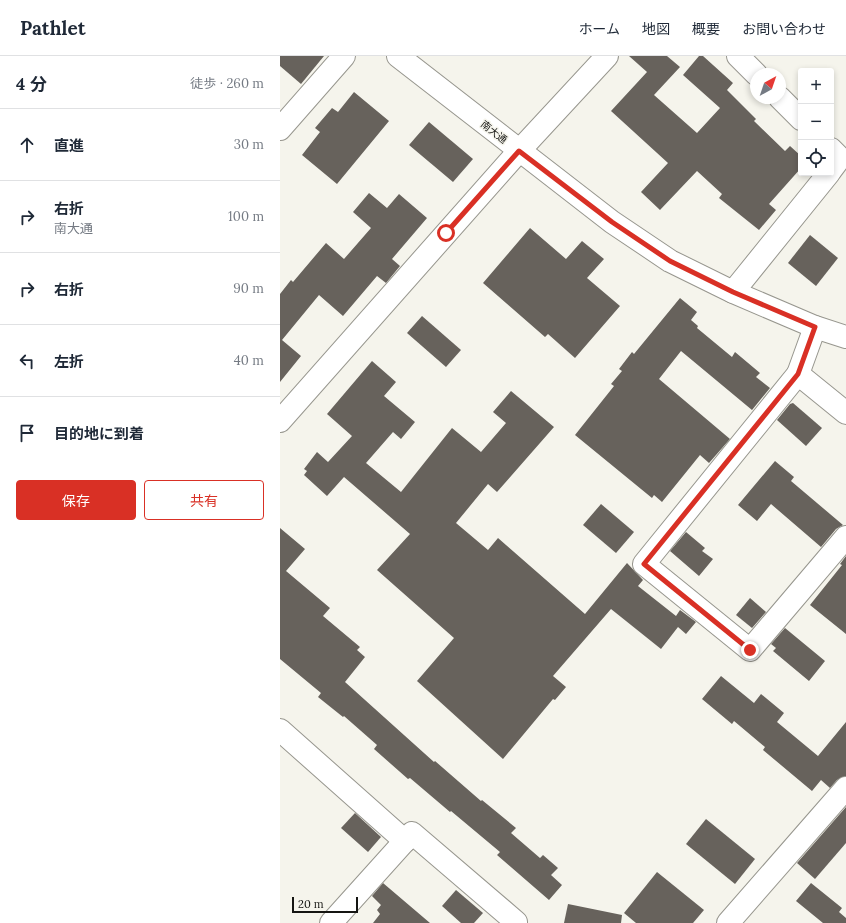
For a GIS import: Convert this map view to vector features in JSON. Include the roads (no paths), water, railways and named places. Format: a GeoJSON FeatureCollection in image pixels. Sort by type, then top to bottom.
{"type":"FeatureCollection","features":[{"type":"Feature","properties":{"kind":"street"},"geometry":{"type":"LineString","coordinates":[[280,129],[344,56]]}},
{"type":"Feature","properties":{"kind":"street","name":"南大通"},"geometry":{"type":"LineString","coordinates":[[398,56],[612,222],[670,261],[733,292],[815,327],[846,337]]}},
{"type":"Feature","properties":{"kind":"street"},"geometry":{"type":"LineString","coordinates":[[280,421],[519,151],[607,56]]}},
{"type":"Feature","properties":{"kind":"street"},"geometry":{"type":"LineString","coordinates":[[738,56],[750,68]]}},
{"type":"Feature","properties":{"kind":"street"},"geometry":{"type":"LineString","coordinates":[[786,104],[798,116]]}},
{"type":"Feature","properties":{"kind":"street"},"geometry":{"type":"LineString","coordinates":[[834,152],[840,158],[834,166]]}},
{"type":"Feature","properties":{"kind":"street"},"geometry":{"type":"LineString","coordinates":[[733,292],[827,176]]}},
{"type":"Feature","properties":{"kind":"street"},"geometry":{"type":"LineString","coordinates":[[815,327],[798,374],[644,564],[750,650],[846,537]]}},
{"type":"Feature","properties":{"kind":"street"},"geometry":{"type":"LineString","coordinates":[[798,374],[846,413]]}},
{"type":"Feature","properties":{"kind":"street"},"geometry":{"type":"LineString","coordinates":[[280,730],[405,841]]}},
{"type":"Feature","properties":{"kind":"street"},"geometry":{"type":"LineString","coordinates":[[728,923],[846,788]]}},
{"type":"Feature","properties":{"kind":"street"},"geometry":{"type":"LineString","coordinates":[[331,923],[412,833],[516,922],[514,923]]}}]}
